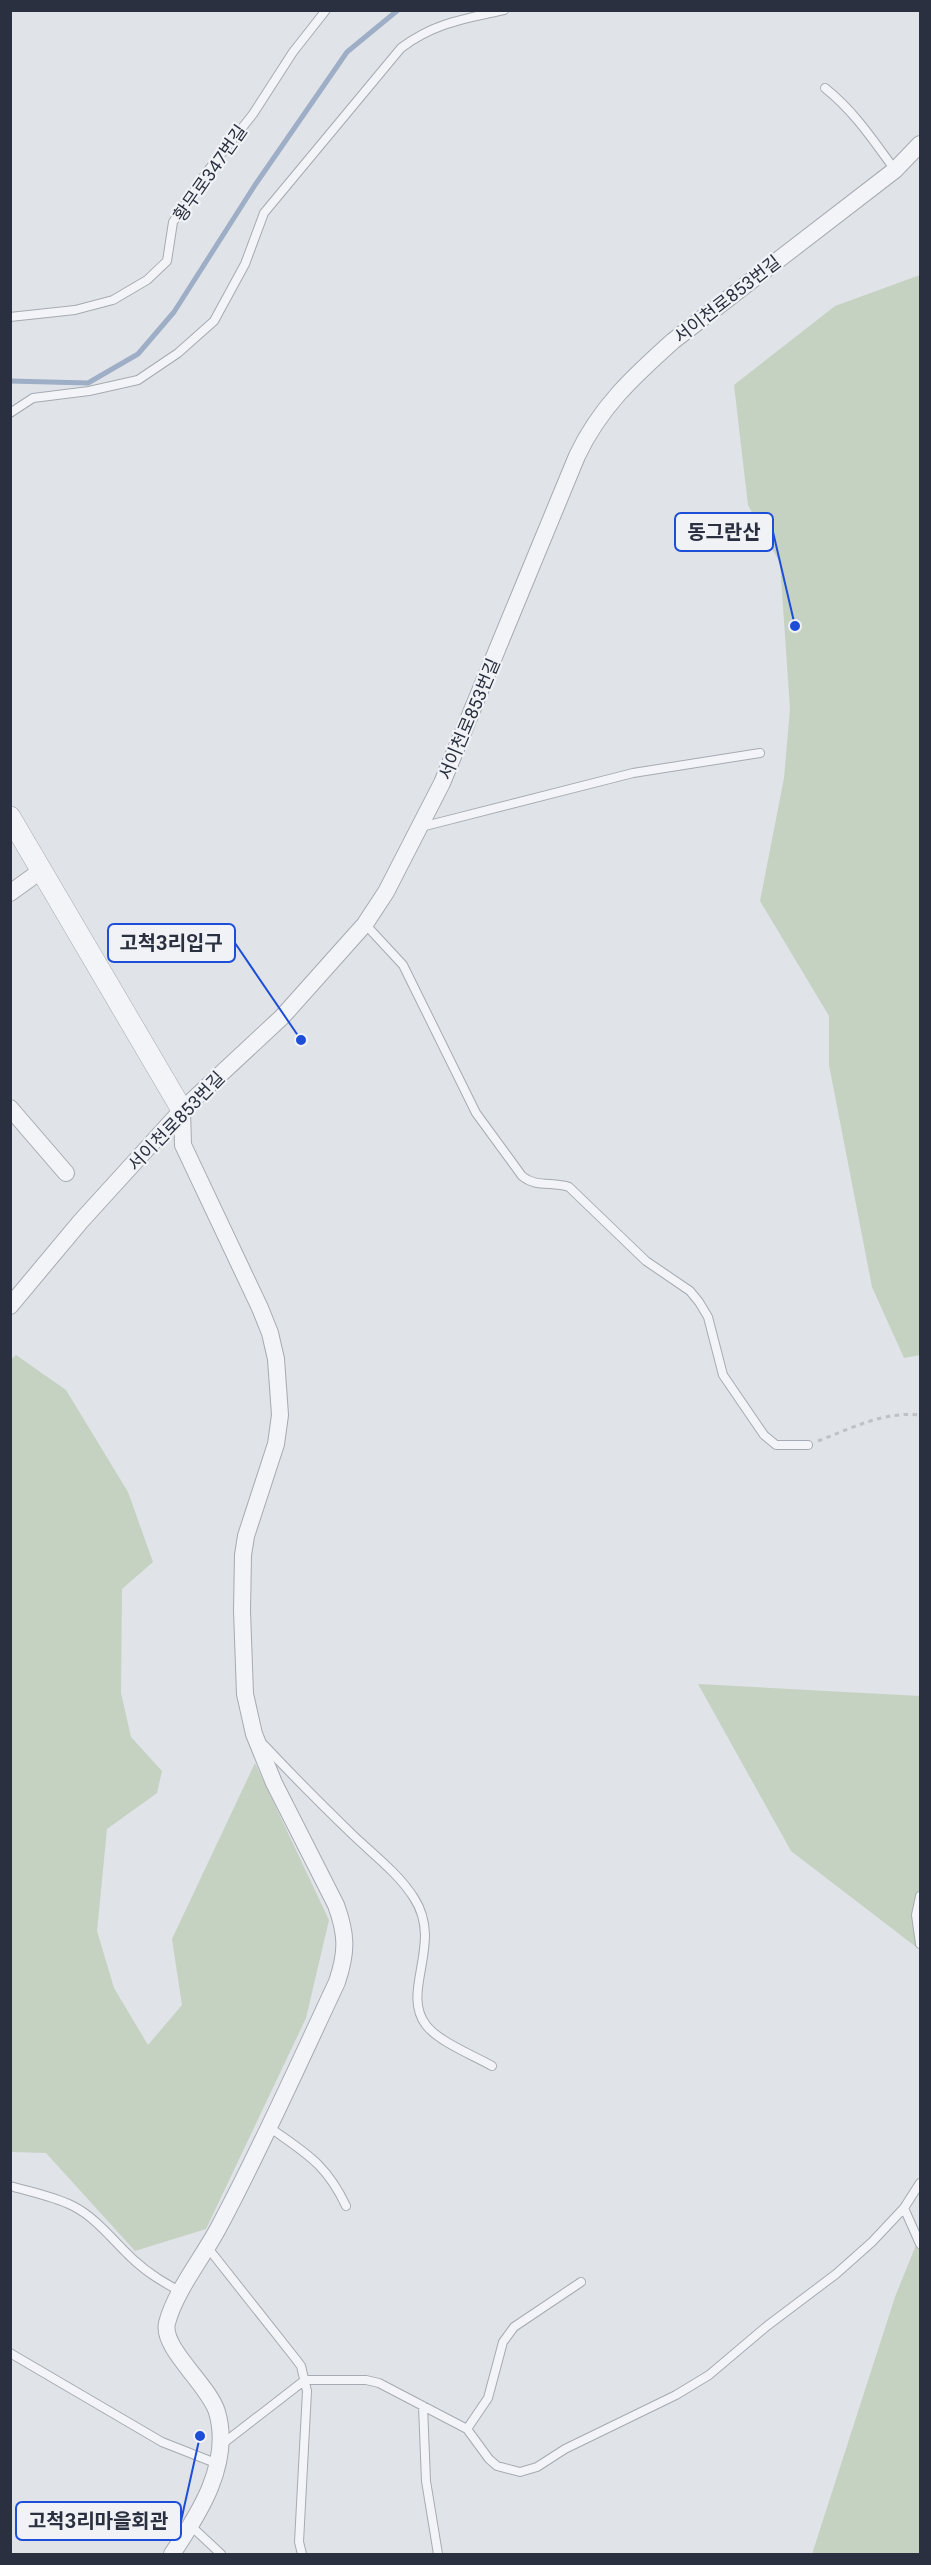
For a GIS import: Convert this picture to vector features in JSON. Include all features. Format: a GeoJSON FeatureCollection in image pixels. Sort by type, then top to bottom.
{"type":"FeatureCollection","features":[{"type":"Feature","properties":{"kind":"street","name":"서이천로853번길"},"geometry":{"type":"LineString","coordinates":[[10,1306],[81,1221],[182,1110],[282,1017],[365,924],[386,892],[420,827],[463,734],[573,465],[589,430],[602,413],[632,378],[674,341],[895,170],[921,144]]}},
{"type":"Feature","properties":{"kind":"street"},"geometry":{"type":"LineString","coordinates":[[10,817],[182,1110],[183,1145],[260,1308],[272,1341],[280,1415],[276,1444],[246,1536],[243,1555],[244,1694],[254,1734],[274,1783],[336,1905],[342,1921],[346,1952],[337,1982],[268,2127],[208,2248],[171,2312],[166,2333],[174,2349],[210,2397],[217,2411],[221,2445],[218,2464],[210,2486],[191,2526],[172,2554]]}},
{"type":"Feature","properties":{"kind":"street"},"geometry":{"type":"LineString","coordinates":[[10,893],[42,870]]}},
{"type":"Feature","properties":{"kind":"street"},"geometry":{"type":"LineString","coordinates":[[10,1108],[66,1173]]}},
{"type":"Feature","properties":{"kind":"lane","name":"황무로347번길"},"geometry":{"type":"LineString","coordinates":[[10,317],[75,310],[113,300],[147,280],[167,261],[173,222],[206,173],[253,114],[293,52],[326,10]]}},
{"type":"Feature","properties":{"kind":"lane"},"geometry":{"type":"LineString","coordinates":[[10,413],[33,398],[89,391],[138,380],[178,353],[214,321],[245,264],[264,213],[401,48],[420,33],[441,24],[504,10]]}},
{"type":"Feature","properties":{"kind":"lane"},"geometry":{"type":"LineString","coordinates":[[825,88],[861,122],[895,170]]}},
{"type":"Feature","properties":{"kind":"lane"},"geometry":{"type":"LineString","coordinates":[[420,827],[633,773],[760,753]]}},
{"type":"Feature","properties":{"kind":"lane"},"geometry":{"type":"LineString","coordinates":[[365,924],[403,965],[476,1113],[522,1176],[530,1183],[558,1183],[569,1187],[646,1261],[690,1291],[708,1317],[723,1375],[764,1435],[776,1445],[808,1445]]}},
{"type":"Feature","properties":{"kind":"lane"},"geometry":{"type":"LineString","coordinates":[[254,1734],[298,1782],[389,1869],[414,1898],[426,1924],[426,1940],[417,1994],[421,2016],[435,2034],[492,2066]]}},
{"type":"Feature","properties":{"kind":"lane"},"geometry":{"type":"LineString","coordinates":[[921,1896],[916,1915],[917,1935],[921,1944]]}},
{"type":"Feature","properties":{"kind":"lane"},"geometry":{"type":"LineString","coordinates":[[268,2127],[321,2166],[335,2182],[346,2206]]}},
{"type":"Feature","properties":{"kind":"lane"},"geometry":{"type":"LineString","coordinates":[[221,2445],[305,2380],[366,2380],[379,2384],[467,2429],[497,2466],[520,2472],[537,2467],[565,2449],[676,2395],[709,2374],[767,2326],[836,2274],[872,2242],[904,2208],[921,2183]]}},
{"type":"Feature","properties":{"kind":"lane"},"geometry":{"type":"LineString","coordinates":[[10,2186],[58,2199],[74,2206],[87,2215],[136,2263],[182,2292]]}},
{"type":"Feature","properties":{"kind":"lane"},"geometry":{"type":"LineString","coordinates":[[904,2208],[921,2244]]}},
{"type":"Feature","properties":{"kind":"lane"},"geometry":{"type":"LineString","coordinates":[[208,2248],[295,2358],[305,2380],[307,2391],[299,2542],[302,2554]]}},
{"type":"Feature","properties":{"kind":"lane"},"geometry":{"type":"LineString","coordinates":[[467,2429],[488,2398],[503,2342],[514,2327],[581,2282]]}},
{"type":"Feature","properties":{"kind":"lane"},"geometry":{"type":"LineString","coordinates":[[10,2353],[162,2442],[218,2464]]}},
{"type":"Feature","properties":{"kind":"lane"},"geometry":{"type":"LineString","coordinates":[[423,2406],[426,2481],[438,2554]]}},
{"type":"Feature","properties":{"kind":"lane"},"geometry":{"type":"LineString","coordinates":[[191,2526],[221,2554]]}},
{"type":"Feature","properties":{"kind":"path"},"geometry":{"type":"LineString","coordinates":[[808,1445],[877,1417],[908,1413],[921,1415]]}},
{"type":"Feature","properties":{"kind":"green space"},"geometry":{"type":"Polygon","coordinates":[[[920,275],[920,1355],[904,1358],[872,1287],[829,1065],[829,1016],[760,901],[784,778],[790,709],[780,563],[748,505],[734,385],[835,306],[920,275]]]}},
{"type":"Feature","properties":{"kind":"green space"},"geometry":{"type":"Polygon","coordinates":[[[16,1355],[66,1390],[128,1492],[153,1562],[122,1589],[121,1693],[131,1737],[162,1771],[157,1793],[107,1829],[97,1931],[114,1988],[148,2045],[182,2005],[172,1939],[255,1763],[329,1920],[306,2018],[206,2229],[135,2251],[46,2153],[11,2152],[10,1360],[16,1355]]]}},
{"type":"Feature","properties":{"kind":"green space"},"geometry":{"type":"Polygon","coordinates":[[[698,1684],[920,1696],[920,1950],[791,1851],[698,1684]]]}},
{"type":"Feature","properties":{"kind":"green space"},"geometry":{"type":"Polygon","coordinates":[[[920,2235],[920,2554],[812,2554],[895,2297],[920,2235]]]}},
{"type":"Feature","properties":{"kind":"waterway"},"geometry":{"type":"LineString","coordinates":[[10,381],[88,383],[138,354],[174,312],[255,185],[347,52],[398,10]]}},
{"type":"Feature","properties":{"kind":"place","name":"동그란산"},"geometry":{"type":"Point","coordinates":[795,626]}},
{"type":"Feature","properties":{"kind":"place","name":"고척3리입구"},"geometry":{"type":"Point","coordinates":[301,1040]}},
{"type":"Feature","properties":{"kind":"place","name":"고척3리마을회관"},"geometry":{"type":"Point","coordinates":[200,2436]}}]}
